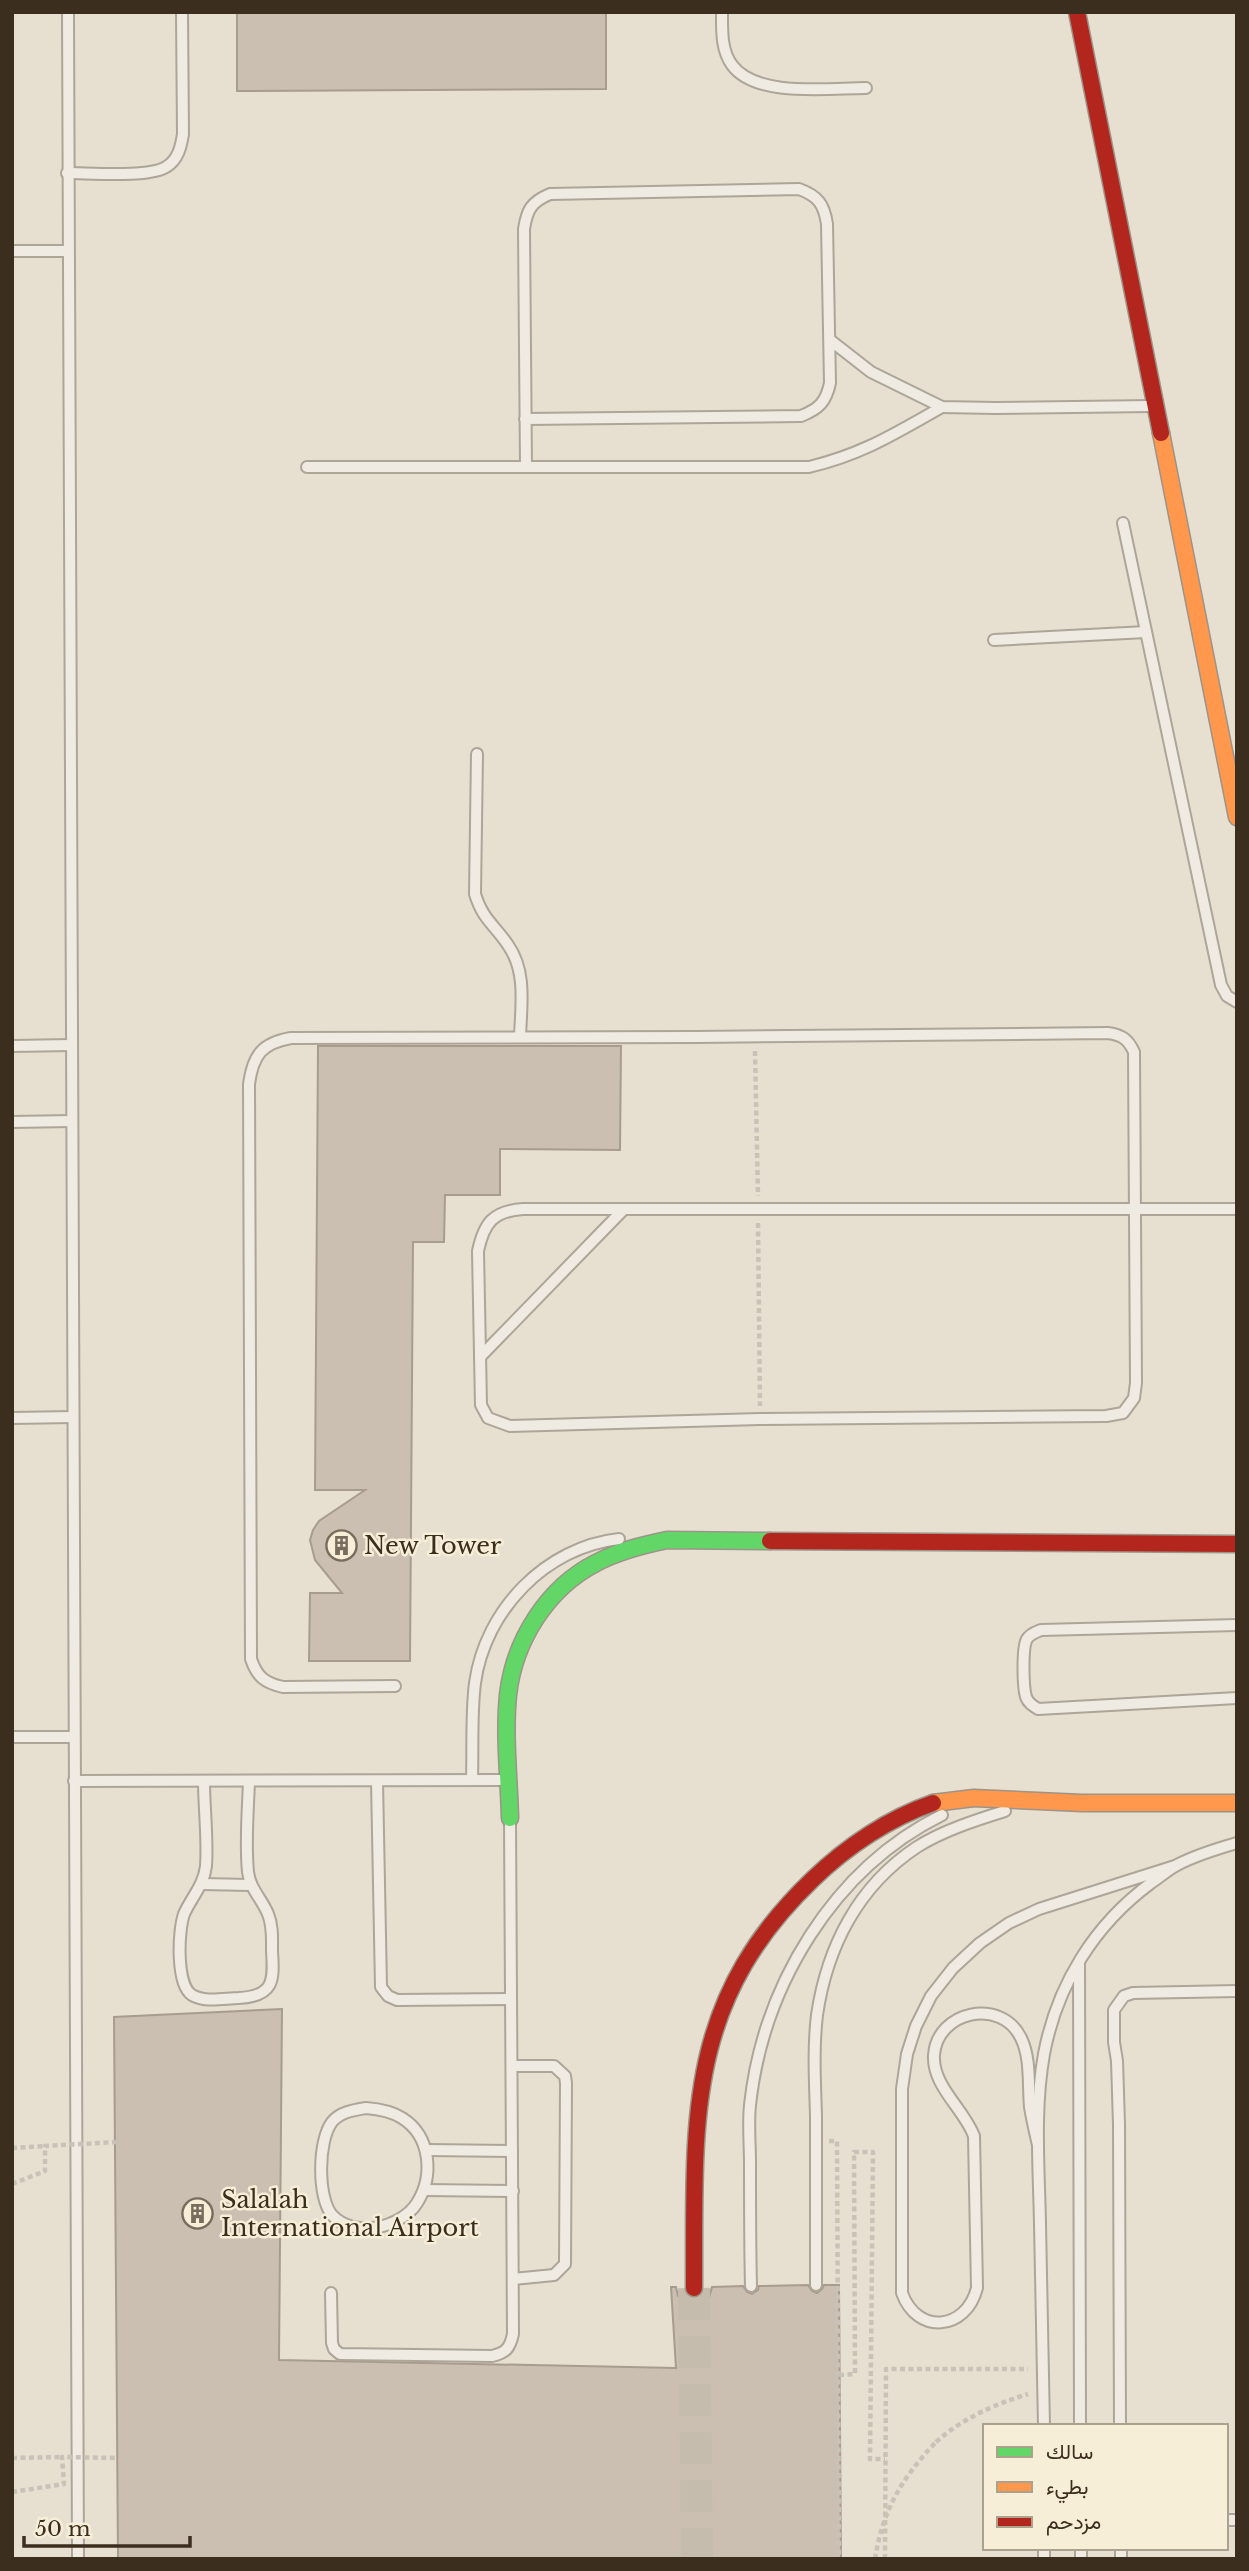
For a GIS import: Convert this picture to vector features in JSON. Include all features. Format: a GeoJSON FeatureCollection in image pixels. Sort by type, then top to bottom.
{"type":"FeatureCollection","features":[{"type":"Feature","properties":{"kind":"street"},"geometry":{"type":"LineString","coordinates":[[1077,12],[1237,817]]}},
{"type":"Feature","properties":{"kind":"street"},"geometry":{"type":"LineString","coordinates":[[510,1818],[508,1693],[522,1643],[534,1620],[550,1599],[569,1581],[614,1554],[667,1539],[1237,1544]]}},
{"type":"Feature","properties":{"kind":"street"},"geometry":{"type":"LineString","coordinates":[[694,2288],[697,2124],[703,2074],[716,2025],[736,1979],[762,1936],[794,1896],[830,1862],[872,1833],[916,1810],[941,1801],[972,1797],[1031,1802],[1237,1803]]}},
{"type":"Feature","properties":{"kind":"lane"},"geometry":{"type":"LineString","coordinates":[[68,12],[78,2559]]}},
{"type":"Feature","properties":{"kind":"lane"},"geometry":{"type":"LineString","coordinates":[[67,173],[149,173],[167,167],[179,153],[183,134],[182,12]]}},
{"type":"Feature","properties":{"kind":"lane"},"geometry":{"type":"LineString","coordinates":[[722,12],[722,41],[732,65],[751,82],[776,88],[866,88]]}},
{"type":"Feature","properties":{"kind":"lane"},"geometry":{"type":"LineString","coordinates":[[525,419],[801,416],[816,410],[827,398],[830,383],[825,208],[814,195],[799,189],[550,194],[535,200],[526,214],[524,229],[525,419],[526,467]]}},
{"type":"Feature","properties":{"kind":"lane"},"geometry":{"type":"LineString","coordinates":[[12,251],[67,251]]}},
{"type":"Feature","properties":{"kind":"lane"},"geometry":{"type":"LineString","coordinates":[[830,340],[871,372],[942,407],[1156,406]]}},
{"type":"Feature","properties":{"kind":"lane"},"geometry":{"type":"LineString","coordinates":[[307,467],[808,467],[843,459],[876,445],[942,407]]}},
{"type":"Feature","properties":{"kind":"lane"},"geometry":{"type":"LineString","coordinates":[[1123,523],[1221,985],[1227,996],[1237,1002]]}},
{"type":"Feature","properties":{"kind":"lane"},"geometry":{"type":"LineString","coordinates":[[994,640],[1146,632]]}},
{"type":"Feature","properties":{"kind":"lane"},"geometry":{"type":"LineString","coordinates":[[477,754],[475,894],[480,909],[505,941],[517,963],[522,984],[520,1037]]}},
{"type":"Feature","properties":{"kind":"lane"},"geometry":{"type":"LineString","coordinates":[[395,1686],[283,1687],[268,1684],[256,1674],[251,1659],[249,1084],[252,1066],[261,1051],[274,1041],[291,1038],[1108,1033],[1120,1035],[1129,1042],[1133,1052],[1135,1209],[1136,1383],[1134,1398],[1124,1413],[1106,1416],[760,1419],[510,1426],[488,1418],[481,1405],[478,1251],[482,1231],[493,1218],[507,1210],[624,1209],[758,1209],[1135,1209],[1237,1209]]}},
{"type":"Feature","properties":{"kind":"lane"},"geometry":{"type":"LineString","coordinates":[[12,1046],[72,1045]]}},
{"type":"Feature","properties":{"kind":"lane"},"geometry":{"type":"LineString","coordinates":[[12,1122],[72,1121]]}},
{"type":"Feature","properties":{"kind":"lane"},"geometry":{"type":"LineString","coordinates":[[480,1357],[624,1209]]}},
{"type":"Feature","properties":{"kind":"lane"},"geometry":{"type":"LineString","coordinates":[[12,1418],[73,1417]]}},
{"type":"Feature","properties":{"kind":"lane"},"geometry":{"type":"LineString","coordinates":[[472,1779],[475,1684],[488,1640],[511,1601],[541,1570],[558,1557],[585,1546],[632,1537],[667,1539]]}},
{"type":"Feature","properties":{"kind":"lane"},"geometry":{"type":"LineString","coordinates":[[1237,1625],[1041,1630],[1032,1633],[1023,1650],[1026,1698],[1038,1709],[1237,1698]]}},
{"type":"Feature","properties":{"kind":"lane"},"geometry":{"type":"LineString","coordinates":[[12,1737],[74,1737]]}},
{"type":"Feature","properties":{"kind":"lane"},"geometry":{"type":"LineString","coordinates":[[74,1782],[509,1780]]}},
{"type":"Feature","properties":{"kind":"lane"},"geometry":{"type":"LineString","coordinates":[[204,1781],[206,1867],[202,1884],[184,1915],[180,1928],[182,1981],[186,1990],[203,1999],[254,1997],[264,1992],[271,1984],[271,1923],[267,1911],[250,1885],[247,1871],[249,1781]]}},
{"type":"Feature","properties":{"kind":"lane"},"geometry":{"type":"LineString","coordinates":[[377,1781],[381,1987],[388,1996],[397,2000],[511,1999]]}},
{"type":"Feature","properties":{"kind":"lane"},"geometry":{"type":"LineString","coordinates":[[751,2286],[750,2108],[756,2066],[766,2026],[781,1987],[800,1951],[824,1916],[875,1859],[909,1832],[942,1815],[1006,1800]]}},
{"type":"Feature","properties":{"kind":"lane"},"geometry":{"type":"LineString","coordinates":[[816,2285],[815,2041],[823,1986],[842,1928],[858,1903],[886,1870],[919,1846],[989,1815],[1031,1802]]}},
{"type":"Feature","properties":{"kind":"lane"},"geometry":{"type":"LineString","coordinates":[[331,2293],[332,2343],[340,2354],[492,2356],[503,2353],[510,2346],[513,2334],[513,2191],[510,1818]]}},
{"type":"Feature","properties":{"kind":"lane"},"geometry":{"type":"LineString","coordinates":[[1038,2145],[1030,2108],[1026,2053],[1021,2037],[1012,2025],[1000,2017],[971,2013],[957,2019],[941,2035],[934,2055],[936,2071],[942,2085],[971,2127],[974,2136],[977,2288],[974,2300],[958,2318],[935,2323],[914,2314],[902,2293],[902,2089],[907,2054],[916,2026],[931,1996],[953,1968],[980,1943],[1009,1923],[1039,1909],[1175,1866],[1208,1851],[1237,1843]]}},
{"type":"Feature","properties":{"kind":"lane"},"geometry":{"type":"LineString","coordinates":[[875,1859],[886,1870]]}},
{"type":"Feature","properties":{"kind":"lane"},"geometry":{"type":"LineString","coordinates":[[1044,2424],[1038,2145],[1044,2056],[1051,2023],[1063,1990],[1079,1960],[1111,1918],[1135,1895],[1175,1866]]}},
{"type":"Feature","properties":{"kind":"lane"},"geometry":{"type":"LineString","coordinates":[[202,1884],[250,1885]]}},
{"type":"Feature","properties":{"kind":"lane"},"geometry":{"type":"LineString","coordinates":[[1079,1960],[1080,2424]]}},
{"type":"Feature","properties":{"kind":"lane"},"geometry":{"type":"LineString","coordinates":[[1121,2424],[1119,2123],[1114,2010],[1124,1996],[1133,1993],[1237,1991]]}},
{"type":"Feature","properties":{"kind":"lane"},"geometry":{"type":"LineString","coordinates":[[512,2066],[547,2065],[560,2070],[565,2076],[566,2084],[565,2264],[554,2275],[513,2279]]}},
{"type":"Feature","properties":{"kind":"lane"},"geometry":{"type":"LineString","coordinates":[[366,2108],[386,2110],[403,2119],[417,2132],[426,2150],[429,2170],[425,2190],[415,2207],[400,2220],[381,2227],[361,2228],[347,2224],[333,2215],[324,2201],[322,2169],[325,2138],[332,2122],[347,2112],[366,2108]]}},
{"type":"Feature","properties":{"kind":"lane"},"geometry":{"type":"LineString","coordinates":[[426,2150],[512,2151]]}},
{"type":"Feature","properties":{"kind":"lane"},"geometry":{"type":"LineString","coordinates":[[425,2190],[513,2191]]}},
{"type":"Feature","properties":{"kind":"path"},"geometry":{"type":"LineString","coordinates":[[755,1036],[760,1419]]}},
{"type":"Feature","properties":{"kind":"path"},"geometry":{"type":"LineString","coordinates":[[816,2141],[838,2141],[839,2559]]}},
{"type":"Feature","properties":{"kind":"path"},"geometry":{"type":"LineString","coordinates":[[12,2148],[116,2143]]}},
{"type":"Feature","properties":{"kind":"path"},"geometry":{"type":"LineString","coordinates":[[12,2184],[45,2171],[45,2146]]}},
{"type":"Feature","properties":{"kind":"path"},"geometry":{"type":"LineString","coordinates":[[839,2375],[855,2374],[854,2152],[873,2152],[870,2459],[886,2459]]}},
{"type":"Feature","properties":{"kind":"path"},"geometry":{"type":"LineString","coordinates":[[885,2559],[886,2369],[1028,2367],[1029,2405]]}},
{"type":"Feature","properties":{"kind":"path"},"geometry":{"type":"LineString","coordinates":[[875,2559],[880,2533],[892,2499],[912,2467],[949,2430],[979,2412],[1028,2394]]}},
{"type":"Feature","properties":{"kind":"path"},"geometry":{"type":"LineString","coordinates":[[12,2492],[64,2484],[62,2457]]}},
{"type":"Feature","properties":{"kind":"path"},"geometry":{"type":"LineString","coordinates":[[12,2458],[117,2458]]}},
{"type":"Feature","properties":{"kind":"building"},"geometry":{"type":"Polygon","coordinates":[[[237,12],[606,12],[606,89],[237,91],[237,12]]]}},
{"type":"Feature","properties":{"kind":"building"},"geometry":{"type":"Polygon","coordinates":[[[318,1046],[621,1046],[620,1150],[500,1149],[500,1195],[445,1195],[444,1242],[413,1242],[410,1661],[309,1661],[310,1593],[342,1593],[315,1560],[310,1540],[313,1530],[319,1521],[365,1490],[315,1490],[318,1046]]]}},
{"type":"Feature","properties":{"kind":"building","name":"Salalah International Airport"},"geometry":{"type":"Polygon","coordinates":[[[282,2009],[279,2360],[676,2368],[671,2287],[676,2287],[678,2296],[684,2303],[695,2306],[704,2304],[712,2287],[743,2286],[752,2294],[759,2286],[808,2285],[817,2293],[824,2285],[839,2285],[841,2559],[118,2559],[114,2017],[282,2009]]]}},
{"type":"Feature","properties":{"kind":"tunnel"},"geometry":{"type":"LineString","coordinates":[[694,2288],[697,2559]]}},
{"type":"Feature","properties":{"kind":"traffic: fast"},"geometry":{"type":"LineString","coordinates":[[510,1818],[506,1726],[511,1675],[517,1655],[536,1618],[562,1587],[578,1574],[613,1555],[667,1540],[770,1541]]}},
{"type":"Feature","properties":{"kind":"traffic: slow"},"geometry":{"type":"LineString","coordinates":[[1161,433],[1237,817]]}},
{"type":"Feature","properties":{"kind":"traffic: slow"},"geometry":{"type":"LineString","coordinates":[[933,1803],[974,1798],[1082,1803],[1237,1803]]}},
{"type":"Feature","properties":{"kind":"traffic: jam"},"geometry":{"type":"LineString","coordinates":[[1077,12],[1161,433]]}},
{"type":"Feature","properties":{"kind":"traffic: jam"},"geometry":{"type":"LineString","coordinates":[[770,1541],[1237,1544]]}},
{"type":"Feature","properties":{"kind":"traffic: jam"},"geometry":{"type":"LineString","coordinates":[[694,2288],[695,2172],[705,2068],[718,2020],[740,1972],[771,1925],[826,1867],[884,1825],[933,1803]]}},
{"type":"Feature","properties":{"kind":"place","name":"New Tower"},"geometry":{"type":"Point","coordinates":[341,1546]}},
{"type":"Feature","properties":{"kind":"place","name":"Salalah International Airport"},"geometry":{"type":"Point","coordinates":[198,2214]}}]}
